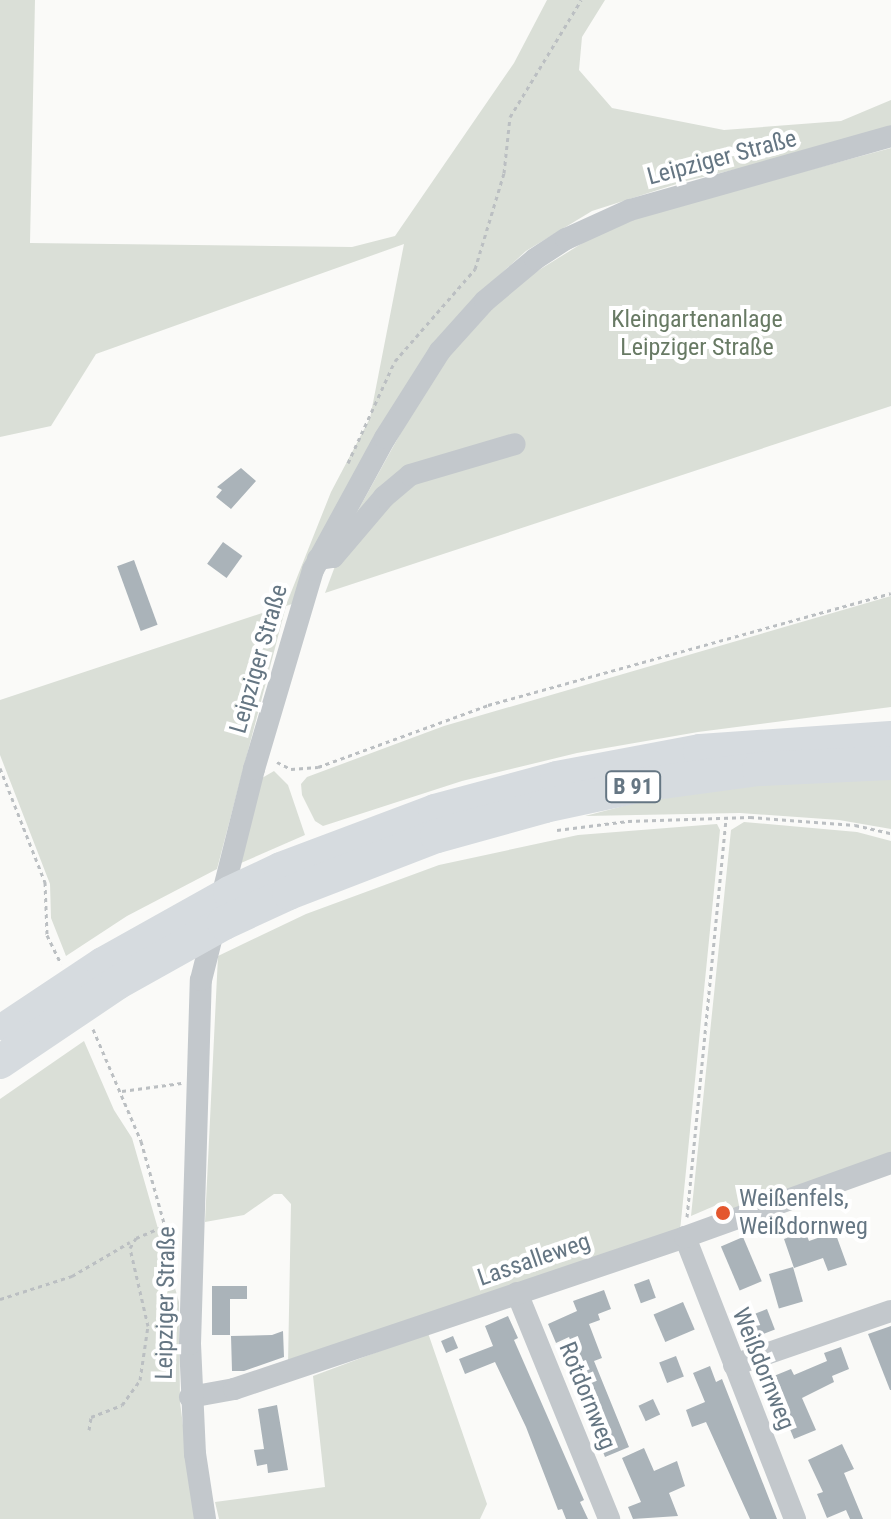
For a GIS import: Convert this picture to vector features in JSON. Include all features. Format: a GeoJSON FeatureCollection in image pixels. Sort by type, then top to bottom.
{"type":"FeatureCollection","features":[{"type":"Feature","properties":{"kind":"highway"},"geometry":{"type":"LineString","coordinates":[[700,751],[727,737],[891,715]]}},
{"type":"Feature","properties":{"kind":"highway","name":"B 91"},"geometry":{"type":"LineString","coordinates":[[0,1033],[103,964],[230,893],[378,844],[524,786],[700,751],[891,738]]}},
{"type":"Feature","properties":{"kind":"highway","name":"B 91"},"geometry":{"type":"LineString","coordinates":[[0,1062],[117,983],[224,923],[378,844],[648,784],[787,767],[891,763]]}},
{"type":"Feature","properties":{"kind":"street","name":"Leipziger Straße"},"geometry":{"type":"LineString","coordinates":[[205,1519],[190,1397],[199,1004],[205,958],[258,755],[301,601],[318,559],[385,438],[440,351],[485,301],[535,259],[566,239],[630,210],[891,136]]}},
{"type":"Feature","properties":{"kind":"street"},"geometry":{"type":"LineString","coordinates":[[318,559],[333,557],[384,497],[410,475],[515,444]]}},
{"type":"Feature","properties":{"kind":"street","name":"Lassalleweg"},"geometry":{"type":"LineString","coordinates":[[190,1397],[234,1389],[685,1237],[891,1163]]}},
{"type":"Feature","properties":{"kind":"street","name":"Weißdornweg"},"geometry":{"type":"LineString","coordinates":[[685,1237],[795,1519]]}},
{"type":"Feature","properties":{"kind":"street","name":"Rotdornweg"},"geometry":{"type":"LineString","coordinates":[[517,1293],[609,1519]]}},
{"type":"Feature","properties":{"kind":"street"},"geometry":{"type":"LineString","coordinates":[[734,1365],[891,1311]]}},
{"type":"Feature","properties":{"kind":"path"},"geometry":{"type":"LineString","coordinates":[[342,477],[395,361],[475,269],[504,173],[510,117],[581,0]]}},
{"type":"Feature","properties":{"kind":"path"},"geometry":{"type":"LineString","coordinates":[[258,755],[291,769],[318,767],[488,705],[891,593]]}},
{"type":"Feature","properties":{"kind":"path"},"geometry":{"type":"LineString","coordinates":[[0,768],[45,882],[48,900],[45,918],[54,950]]}},
{"type":"Feature","properties":{"kind":"path"},"geometry":{"type":"LineString","coordinates":[[551,831],[628,821],[726,818],[855,825],[891,833]]}},
{"type":"Feature","properties":{"kind":"path"},"geometry":{"type":"LineString","coordinates":[[685,1237],[726,818]]}},
{"type":"Feature","properties":{"kind":"path"},"geometry":{"type":"LineString","coordinates":[[98,1040],[141,1141],[159,1210]]}},
{"type":"Feature","properties":{"kind":"path"},"geometry":{"type":"LineString","coordinates":[[122,1091],[196,1081]]}},
{"type":"Feature","properties":{"kind":"path"},"geometry":{"type":"LineString","coordinates":[[0,1299],[72,1276],[136,1238],[164,1226]]}},
{"type":"Feature","properties":{"kind":"path"},"geometry":{"type":"LineString","coordinates":[[89,1430],[91,1417],[122,1405],[131,1396],[143,1371],[148,1326],[130,1248],[136,1238]]}},
{"type":"Feature","properties":{"kind":"green space"},"geometry":{"type":"Polygon","coordinates":[[[0,0],[35,0],[30,243],[352,247],[395,236],[514,63],[547,0],[605,0],[582,37],[579,70],[612,108],[724,130],[841,121],[891,100],[891,127],[856,141],[686,181],[592,211],[526,251],[469,303],[292,604],[286,606],[217,869],[127,916],[66,956],[51,918],[50,884],[0,755],[0,700],[286,605],[331,492],[370,418],[404,244],[96,354],[51,426],[0,437],[0,0]]]}},
{"type":"Feature","properties":{"kind":"green space","name":"Kleingartenanlage Leipziger Straße"},"geometry":{"type":"Polygon","coordinates":[[[891,148],[891,406],[325,593],[351,523],[415,407],[449,355],[486,314],[526,278],[602,231],[665,209],[891,148]]]}},
{"type":"Feature","properties":{"kind":"green space"},"geometry":{"type":"Polygon","coordinates":[[[891,596],[891,707],[698,732],[577,753],[462,781],[323,826],[315,821],[302,795],[301,784],[307,777],[444,726],[891,596]]]}},
{"type":"Feature","properties":{"kind":"green space"},"geometry":{"type":"Polygon","coordinates":[[[274,771],[288,785],[305,835],[241,863],[262,778],[274,771]]]}},
{"type":"Feature","properties":{"kind":"green space"},"geometry":{"type":"Polygon","coordinates":[[[891,778],[891,829],[839,820],[740,813],[585,816],[635,803],[752,784],[891,778]]]}},
{"type":"Feature","properties":{"kind":"green space"},"geometry":{"type":"Polygon","coordinates":[[[744,822],[857,832],[891,841],[891,1152],[731,1213],[726,1201],[691,1216],[731,830],[744,822]]]}},
{"type":"Feature","properties":{"kind":"green space"},"geometry":{"type":"Polygon","coordinates":[[[717,824],[720,830],[680,1231],[288,1364],[291,1204],[282,1194],[274,1194],[244,1215],[205,1222],[218,956],[306,914],[439,865],[578,835],[717,824]]]}},
{"type":"Feature","properties":{"kind":"green space"},"geometry":{"type":"Polygon","coordinates":[[[84,1041],[114,1110],[132,1138],[179,1302],[180,1402],[195,1519],[0,1519],[0,1099],[84,1041]]]}},
{"type":"Feature","properties":{"kind":"green space"},"geometry":{"type":"Polygon","coordinates":[[[428,1333],[487,1504],[480,1519],[219,1519],[215,1502],[325,1487],[313,1376],[428,1333]]]}},
{"type":"Feature","properties":{"kind":"building"},"geometry":{"type":"Polygon","coordinates":[[[241,468],[256,481],[231,509],[216,497],[222,490],[217,487],[241,468]]]}},
{"type":"Feature","properties":{"kind":"building"},"geometry":{"type":"Polygon","coordinates":[[[223,542],[242,556],[227,578],[207,564],[223,542]]]}},
{"type":"Feature","properties":{"kind":"building"},"geometry":{"type":"Polygon","coordinates":[[[134,560],[158,625],[141,631],[117,566],[134,560]]]}},
{"type":"Feature","properties":{"kind":"building"},"geometry":{"type":"Polygon","coordinates":[[[805,1231],[809,1241],[835,1232],[847,1265],[828,1271],[823,1258],[794,1268],[784,1239],[805,1231]]]}},
{"type":"Feature","properties":{"kind":"building"},"geometry":{"type":"Polygon","coordinates":[[[743,1237],[762,1281],[740,1291],[721,1246],[743,1237]]]}},
{"type":"Feature","properties":{"kind":"building"},"geometry":{"type":"Polygon","coordinates":[[[793,1267],[803,1302],[779,1308],[769,1274],[793,1267]]]}},
{"type":"Feature","properties":{"kind":"building"},"geometry":{"type":"Polygon","coordinates":[[[649,1279],[656,1298],[641,1303],[634,1284],[649,1279]]]}},
{"type":"Feature","properties":{"kind":"building"},"geometry":{"type":"Polygon","coordinates":[[[212,1286],[247,1286],[247,1299],[230,1299],[230,1335],[212,1335],[212,1286]]]}},
{"type":"Feature","properties":{"kind":"building"},"geometry":{"type":"Polygon","coordinates":[[[604,1290],[611,1309],[598,1314],[600,1320],[589,1324],[602,1358],[594,1361],[629,1447],[605,1457],[593,1427],[598,1425],[584,1390],[589,1388],[569,1337],[556,1343],[548,1324],[577,1311],[573,1301],[604,1290]]]}},
{"type":"Feature","properties":{"kind":"building"},"geometry":{"type":"Polygon","coordinates":[[[683,1302],[695,1330],[665,1342],[654,1315],[683,1302]]]}},
{"type":"Feature","properties":{"kind":"building"},"geometry":{"type":"Polygon","coordinates":[[[767,1309],[775,1330],[754,1337],[746,1317],[767,1309]]]}},
{"type":"Feature","properties":{"kind":"building"},"geometry":{"type":"Polygon","coordinates":[[[508,1316],[518,1338],[514,1340],[584,1500],[580,1502],[588,1519],[566,1519],[562,1509],[558,1510],[526,1427],[495,1362],[465,1374],[459,1359],[493,1346],[485,1326],[508,1316]]]}},
{"type":"Feature","properties":{"kind":"building"},"geometry":{"type":"Polygon","coordinates":[[[891,1326],[891,1390],[890,1390],[868,1334],[891,1326]]]}},
{"type":"Feature","properties":{"kind":"building"},"geometry":{"type":"Polygon","coordinates":[[[283,1331],[284,1357],[244,1371],[232,1371],[231,1336],[272,1335],[283,1331]]]}},
{"type":"Feature","properties":{"kind":"building"},"geometry":{"type":"Polygon","coordinates":[[[453,1336],[458,1348],[446,1353],[441,1341],[453,1336]]]}},
{"type":"Feature","properties":{"kind":"building"},"geometry":{"type":"Polygon","coordinates":[[[841,1347],[849,1369],[832,1376],[834,1382],[802,1398],[816,1430],[794,1439],[769,1378],[791,1369],[794,1375],[827,1361],[824,1353],[841,1347]]]}},
{"type":"Feature","properties":{"kind":"building"},"geometry":{"type":"Polygon","coordinates":[[[676,1356],[684,1377],[667,1383],[659,1362],[676,1356]]]}},
{"type":"Feature","properties":{"kind":"building"},"geometry":{"type":"Polygon","coordinates":[[[710,1366],[716,1382],[722,1379],[777,1519],[750,1519],[706,1422],[692,1427],[686,1410],[705,1402],[693,1373],[710,1366]]]}},
{"type":"Feature","properties":{"kind":"building"},"geometry":{"type":"Polygon","coordinates":[[[653,1399],[660,1414],[646,1421],[638,1406],[653,1399]]]}},
{"type":"Feature","properties":{"kind":"building"},"geometry":{"type":"Polygon","coordinates":[[[277,1405],[288,1470],[268,1473],[267,1464],[257,1466],[254,1450],[264,1449],[258,1409],[277,1405]]]}},
{"type":"Feature","properties":{"kind":"building"},"geometry":{"type":"Polygon","coordinates":[[[842,1444],[854,1469],[844,1473],[863,1519],[850,1519],[846,1510],[827,1518],[817,1494],[823,1492],[808,1460],[842,1444]]]}},
{"type":"Feature","properties":{"kind":"building"},"geometry":{"type":"Polygon","coordinates":[[[644,1448],[654,1471],[677,1461],[685,1486],[669,1493],[678,1516],[633,1519],[628,1507],[641,1502],[622,1458],[644,1448]]]}},
{"type":"Feature","properties":{"kind":"place","name":"Weißenfels, Weißdornweg"},"geometry":{"type":"Point","coordinates":[723,1213]}}]}
